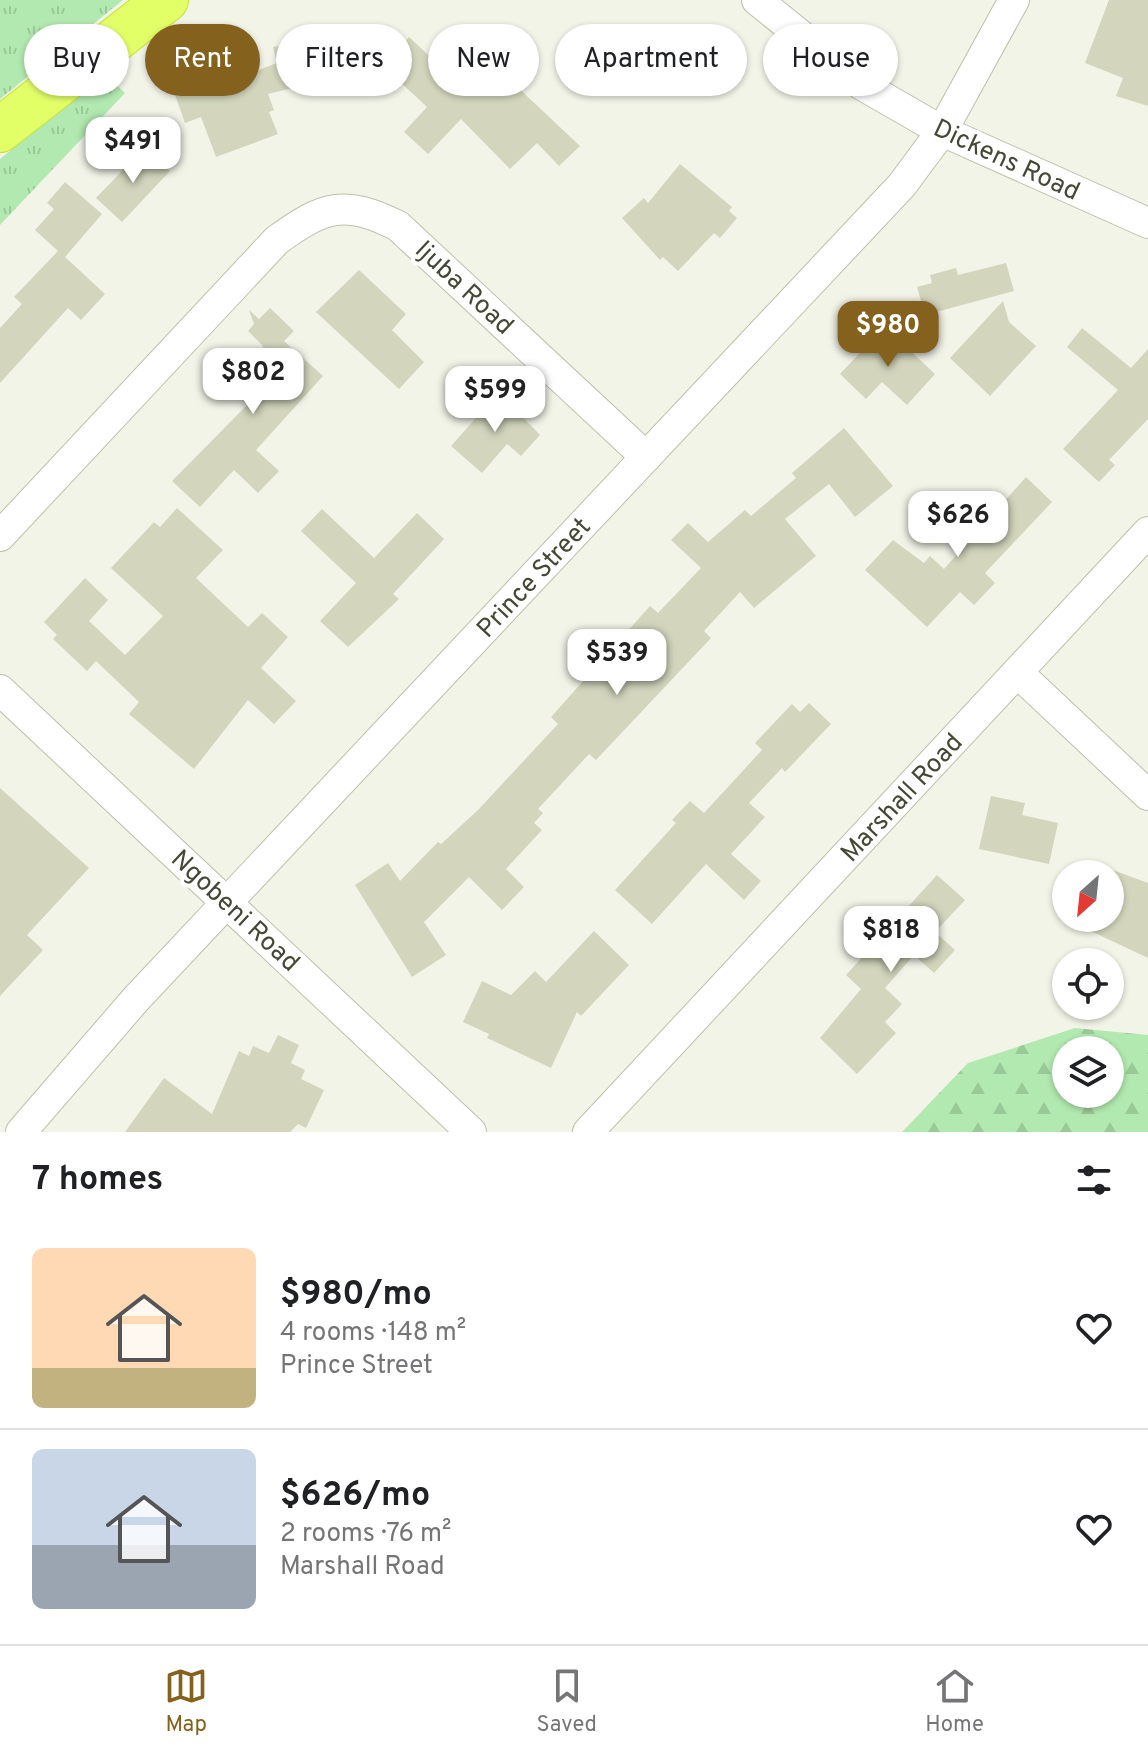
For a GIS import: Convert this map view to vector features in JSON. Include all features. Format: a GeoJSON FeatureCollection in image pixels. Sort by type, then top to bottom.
{"type":"FeatureCollection","features":[{"type":"Feature","properties":{"kind":"highway"},"geometry":{"type":"LineString","coordinates":[[0,130],[166,0]]}},
{"type":"Feature","properties":{"kind":"street","name":"Dickens Road"},"geometry":{"type":"LineString","coordinates":[[757,0],[862,85],[942,131],[1148,223]]}},
{"type":"Feature","properties":{"kind":"street","name":"Prince Street"},"geometry":{"type":"LineString","coordinates":[[21,1132],[136,999],[902,185],[942,131],[1014,0]]}},
{"type":"Feature","properties":{"kind":"street","name":"Ijuba Road"},"geometry":{"type":"LineString","coordinates":[[0,536],[277,240],[307,218],[340,209],[365,210],[408,234],[646,457]]}},
{"type":"Feature","properties":{"kind":"street","name":"Marshall Road"},"geometry":{"type":"LineString","coordinates":[[588,1132],[1148,532]]}},
{"type":"Feature","properties":{"kind":"street"},"geometry":{"type":"LineString","coordinates":[[1018,673],[1148,795]]}},
{"type":"Feature","properties":{"kind":"street","name":"Ngobeni Road"},"geometry":{"type":"LineString","coordinates":[[0,690],[471,1132]]}},
{"type":"Feature","properties":{"kind":"green space"},"geometry":{"type":"Polygon","coordinates":[[[0,0],[123,0],[93,24],[24,24],[24,80],[0,99],[0,0]]]}},
{"type":"Feature","properties":{"kind":"green space"},"geometry":{"type":"Polygon","coordinates":[[[76,96],[122,96],[0,225],[0,159],[76,96]]]}},
{"type":"Feature","properties":{"kind":"green space"},"geometry":{"type":"Polygon","coordinates":[[[1075,1028],[1148,1035],[1148,1132],[902,1132],[968,1063],[1075,1028]]]}},
{"type":"Feature","properties":{"kind":"building"},"geometry":{"type":"Polygon","coordinates":[[[1109,0],[1148,0],[1148,106],[1116,96],[1123,78],[1085,63],[1109,0]]]}},
{"type":"Feature","properties":{"kind":"building"},"geometry":{"type":"Polygon","coordinates":[[[412,40],[428,55],[428,96],[527,96],[580,146],[559,166],[537,143],[510,169],[461,119],[428,154],[404,132],[427,107],[412,93],[412,40]]]}},
{"type":"Feature","properties":{"kind":"building"},"geometry":{"type":"Polygon","coordinates":[[[276,63],[276,92],[268,94],[274,110],[269,112],[278,134],[216,157],[201,117],[185,123],[175,96],[260,96],[260,69],[276,63]]]}},
{"type":"Feature","properties":{"kind":"building"},"geometry":{"type":"Polygon","coordinates":[[[145,147],[170,171],[122,222],[96,198],[145,147]]]}},
{"type":"Feature","properties":{"kind":"building"},"geometry":{"type":"Polygon","coordinates":[[[680,164],[732,207],[729,211],[737,218],[720,238],[714,233],[678,271],[663,257],[660,260],[622,218],[644,198],[648,203],[680,164]]]}},
{"type":"Feature","properties":{"kind":"building"},"geometry":{"type":"Polygon","coordinates":[[[65,182],[102,214],[65,257],[105,294],[81,320],[68,308],[0,383],[0,328],[22,304],[14,297],[58,251],[35,230],[54,209],[47,203],[65,182]]]}},
{"type":"Feature","properties":{"kind":"building"},"geometry":{"type":"Polygon","coordinates":[[[1006,263],[1014,291],[925,315],[917,287],[932,283],[930,275],[956,268],[958,275],[1006,263]]]}},
{"type":"Feature","properties":{"kind":"building"},"geometry":{"type":"Polygon","coordinates":[[[359,270],[406,314],[392,330],[424,362],[399,389],[316,312],[359,270]]]}},
{"type":"Feature","properties":{"kind":"building"},"geometry":{"type":"Polygon","coordinates":[[[1003,301],[1009,322],[1036,346],[990,396],[950,358],[1003,301]]]}},
{"type":"Feature","properties":{"kind":"building"},"geometry":{"type":"Polygon","coordinates":[[[270,308],[294,331],[284,341],[323,376],[256,450],[279,471],[258,493],[234,470],[200,507],[172,481],[248,404],[238,395],[268,362],[262,345],[248,331],[254,324],[249,310],[259,319],[270,308]]]}},
{"type":"Feature","properties":{"kind":"building"},"geometry":{"type":"Polygon","coordinates":[[[1082,328],[1131,368],[1148,349],[1148,419],[1109,460],[1115,465],[1099,482],[1063,449],[1118,390],[1067,347],[1082,328]]]}},
{"type":"Feature","properties":{"kind":"building"},"geometry":{"type":"Polygon","coordinates":[[[888,330],[935,374],[907,405],[882,382],[866,399],[840,374],[872,340],[876,343],[888,330]]]}},
{"type":"Feature","properties":{"kind":"building"},"geometry":{"type":"Polygon","coordinates":[[[499,392],[540,435],[521,456],[507,444],[482,473],[451,446],[499,392]]]}},
{"type":"Feature","properties":{"kind":"building"},"geometry":{"type":"Polygon","coordinates":[[[844,428],[893,486],[855,517],[829,484],[785,519],[816,556],[754,608],[740,592],[704,631],[711,638],[596,760],[589,754],[538,809],[543,813],[534,823],[542,830],[506,869],[524,887],[502,910],[469,877],[424,922],[446,955],[412,977],[355,885],[388,863],[400,881],[438,842],[441,844],[478,810],[558,724],[551,717],[650,606],[658,613],[701,568],[671,540],[688,523],[708,542],[745,510],[751,516],[796,478],[792,473],[844,428]]]}},
{"type":"Feature","properties":{"kind":"building"},"geometry":{"type":"Polygon","coordinates":[[[1026,477],[1052,502],[985,573],[995,583],[974,605],[960,592],[927,627],[865,570],[893,540],[924,563],[930,556],[944,569],[1026,477]]]}},
{"type":"Feature","properties":{"kind":"building"},"geometry":{"type":"Polygon","coordinates":[[[177,508],[223,550],[196,578],[248,627],[262,613],[288,637],[261,668],[296,701],[274,724],[248,700],[194,769],[129,714],[139,702],[96,661],[87,671],[53,639],[57,635],[44,622],[85,578],[108,600],[89,621],[125,655],[163,616],[111,568],[154,522],[160,527],[177,508]]]}},
{"type":"Feature","properties":{"kind":"building"},"geometry":{"type":"Polygon","coordinates":[[[322,509],[374,558],[417,513],[444,539],[393,594],[399,599],[348,647],[320,621],[356,583],[301,531],[322,509]]]}},
{"type":"Feature","properties":{"kind":"building"},"geometry":{"type":"Polygon","coordinates":[[[809,703],[831,724],[785,772],[782,768],[749,803],[765,817],[731,854],[761,881],[744,900],[706,864],[652,924],[615,890],[676,823],[672,820],[690,801],[704,813],[762,750],[755,743],[792,704],[800,712],[809,703]]]}},
{"type":"Feature","properties":{"kind":"building"},"geometry":{"type":"Polygon","coordinates":[[[0,788],[89,868],[27,935],[43,950],[0,996],[0,788]]]}},
{"type":"Feature","properties":{"kind":"building"},"geometry":{"type":"Polygon","coordinates":[[[991,796],[1025,803],[1022,815],[1058,823],[1049,864],[979,849],[991,796]]]}},
{"type":"Feature","properties":{"kind":"building"},"geometry":{"type":"Polygon","coordinates":[[[1124,874],[1148,883],[1148,958],[1093,932],[1124,932],[1124,874]]]}},
{"type":"Feature","properties":{"kind":"building"},"geometry":{"type":"Polygon","coordinates":[[[937,875],[965,900],[935,932],[955,950],[934,973],[914,955],[885,988],[902,1004],[885,1022],[896,1033],[857,1074],[820,1038],[861,989],[846,975],[937,875]]]}},
{"type":"Feature","properties":{"kind":"building"},"geometry":{"type":"Polygon","coordinates":[[[594,931],[629,965],[581,1016],[577,1012],[551,1068],[487,1038],[489,1034],[463,1022],[482,981],[511,995],[535,971],[546,982],[594,931]]]}},
{"type":"Feature","properties":{"kind":"building"},"geometry":{"type":"Polygon","coordinates":[[[278,1035],[299,1045],[291,1063],[305,1070],[301,1079],[324,1090],[306,1128],[298,1124],[290,1132],[125,1132],[164,1078],[212,1114],[239,1051],[249,1056],[253,1046],[269,1053],[278,1035]]]}}]}
